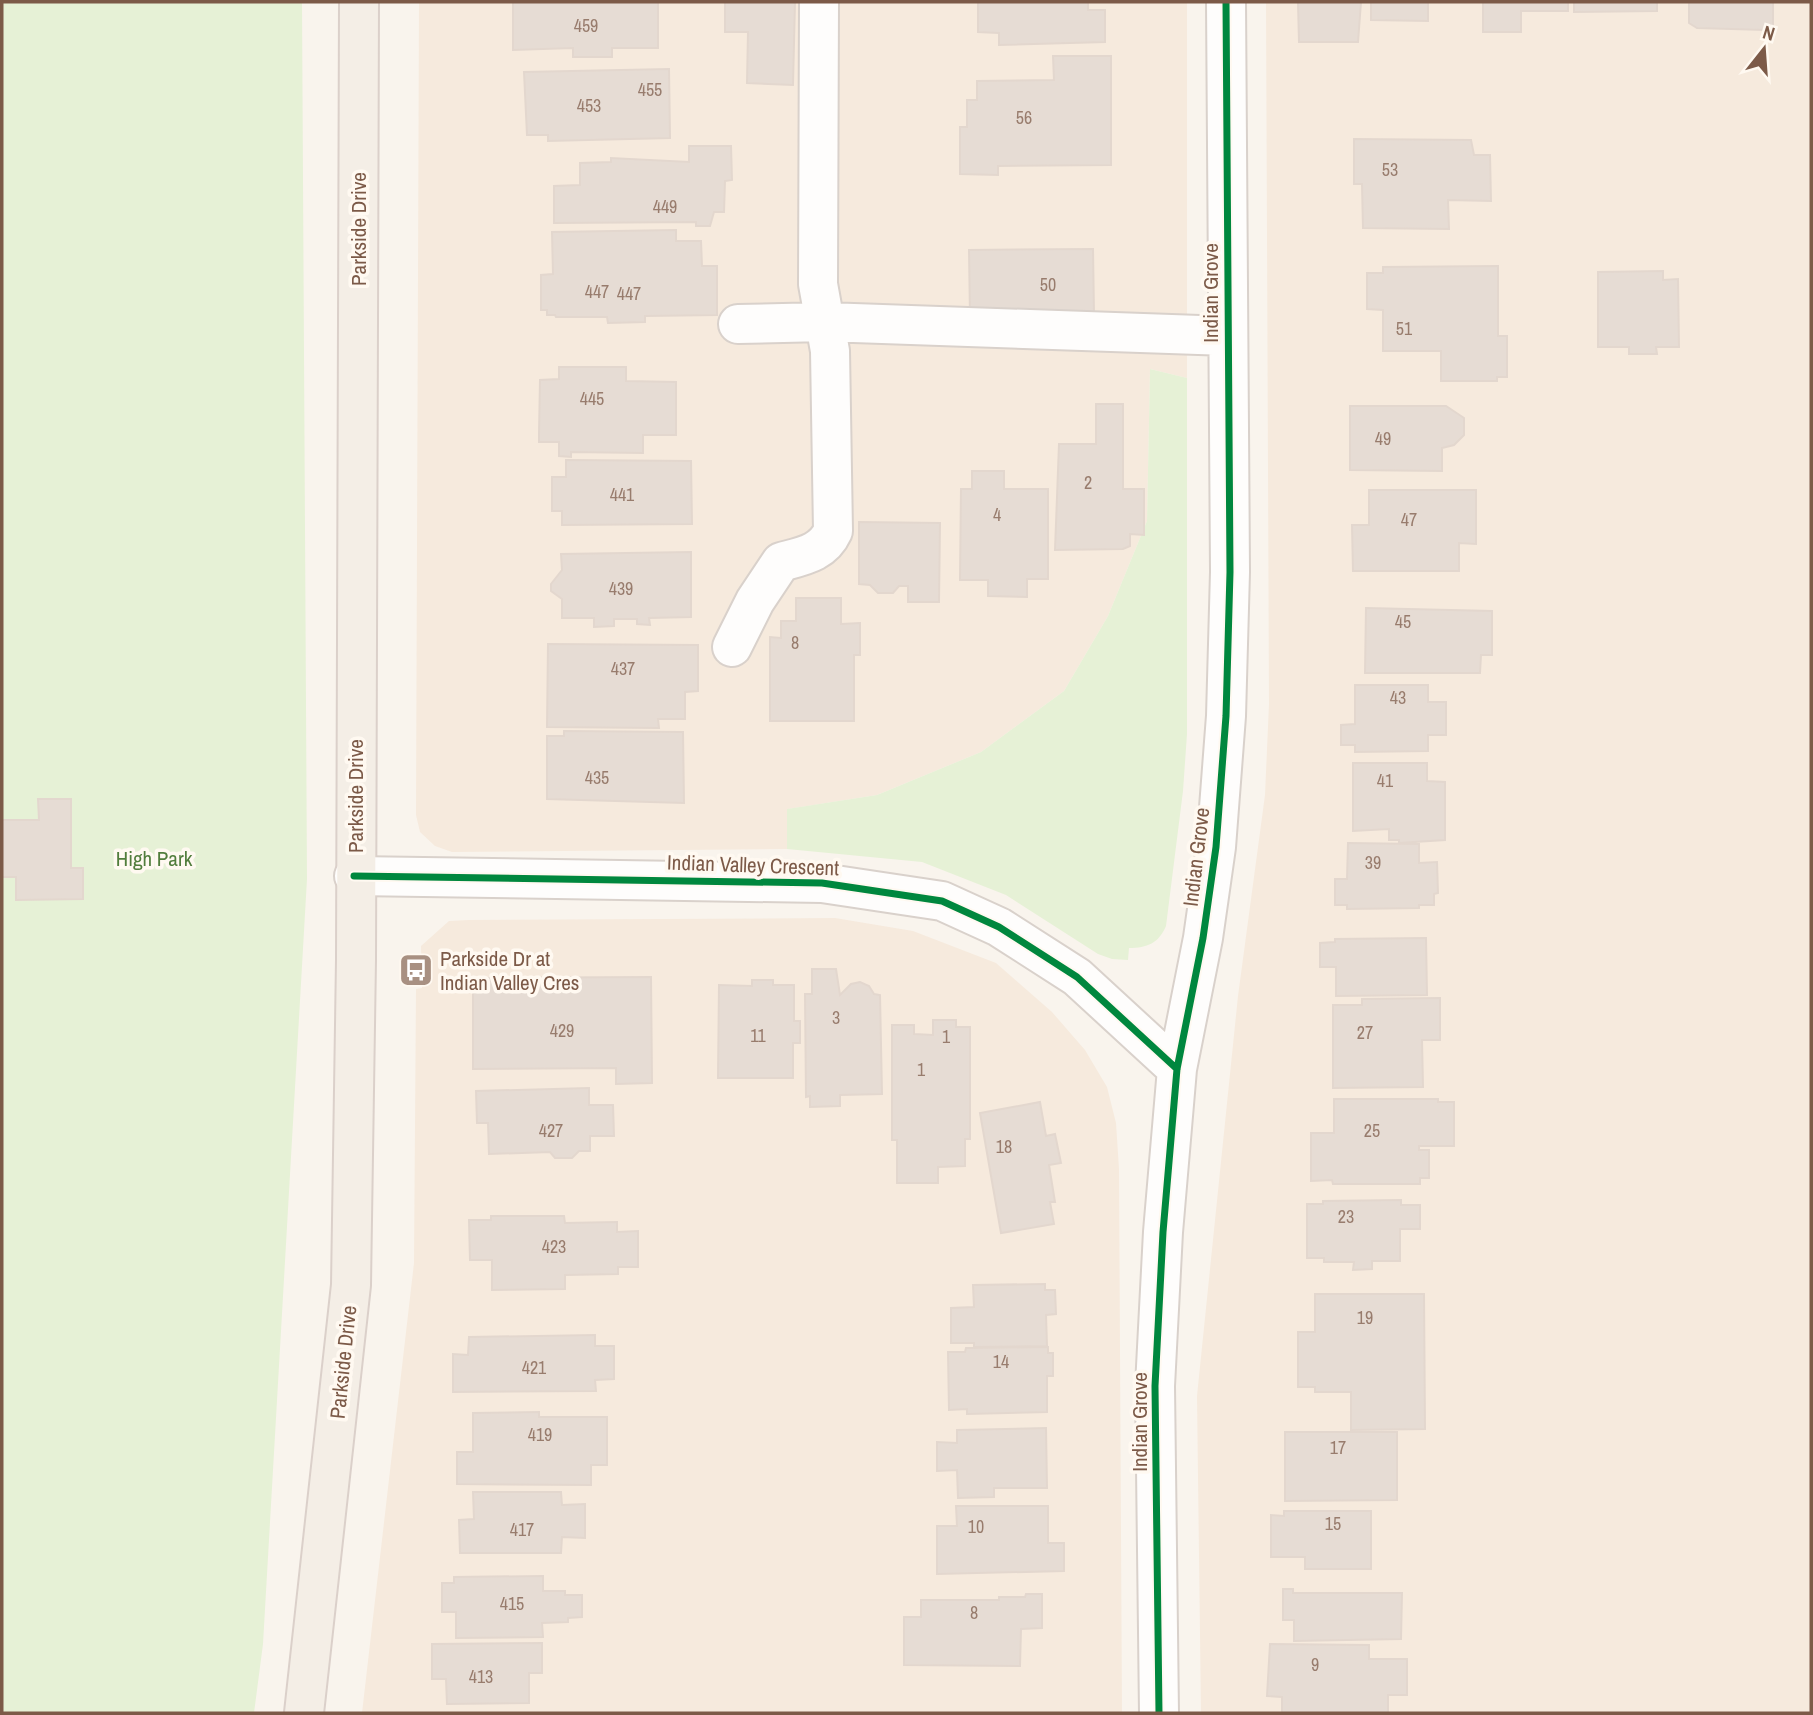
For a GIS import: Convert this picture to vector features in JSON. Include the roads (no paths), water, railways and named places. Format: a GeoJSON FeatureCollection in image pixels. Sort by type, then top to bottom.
{"type":"FeatureCollection","features":[{"type":"Feature","properties":{"kind":"main road","name":"Parkside Drive"},"geometry":{"type":"LineString","coordinates":[[303,1713],[351,1285],[356,960],[354,876],[359,2]]}},
{"type":"Feature","properties":{"kind":"street"},"geometry":{"type":"LineString","coordinates":[[732,647],[755,601],[781,562],[810,555],[827,544],[833,531],[830,351],[818,284],[819,2]]}},
{"type":"Feature","properties":{"kind":"street","name":"Indian Grove"},"geometry":{"type":"LineString","coordinates":[[1159,1713],[1155,1386],[1163,1232],[1177,1069],[1203,938],[1214,860],[1226,716],[1230,572],[1226,2]]}},
{"type":"Feature","properties":{"kind":"street"},"geometry":{"type":"LineString","coordinates":[[738,324],[825,322],[1228,336]]}},
{"type":"Feature","properties":{"kind":"street","name":"Indian Valley Crescent"},"geometry":{"type":"LineString","coordinates":[[354,876],[822,883],[942,901],[999,927],[1077,977],[1177,1069]]}},
{"type":"Feature","properties":{"kind":"place","name":"Parkside Dr at Indian Valley Cres"},"geometry":{"type":"Point","coordinates":[416,970]}},
{"type":"Feature","properties":{"kind":"park label","name":"High Park"},"geometry":{"type":"Point","coordinates":[154,858]}}]}
